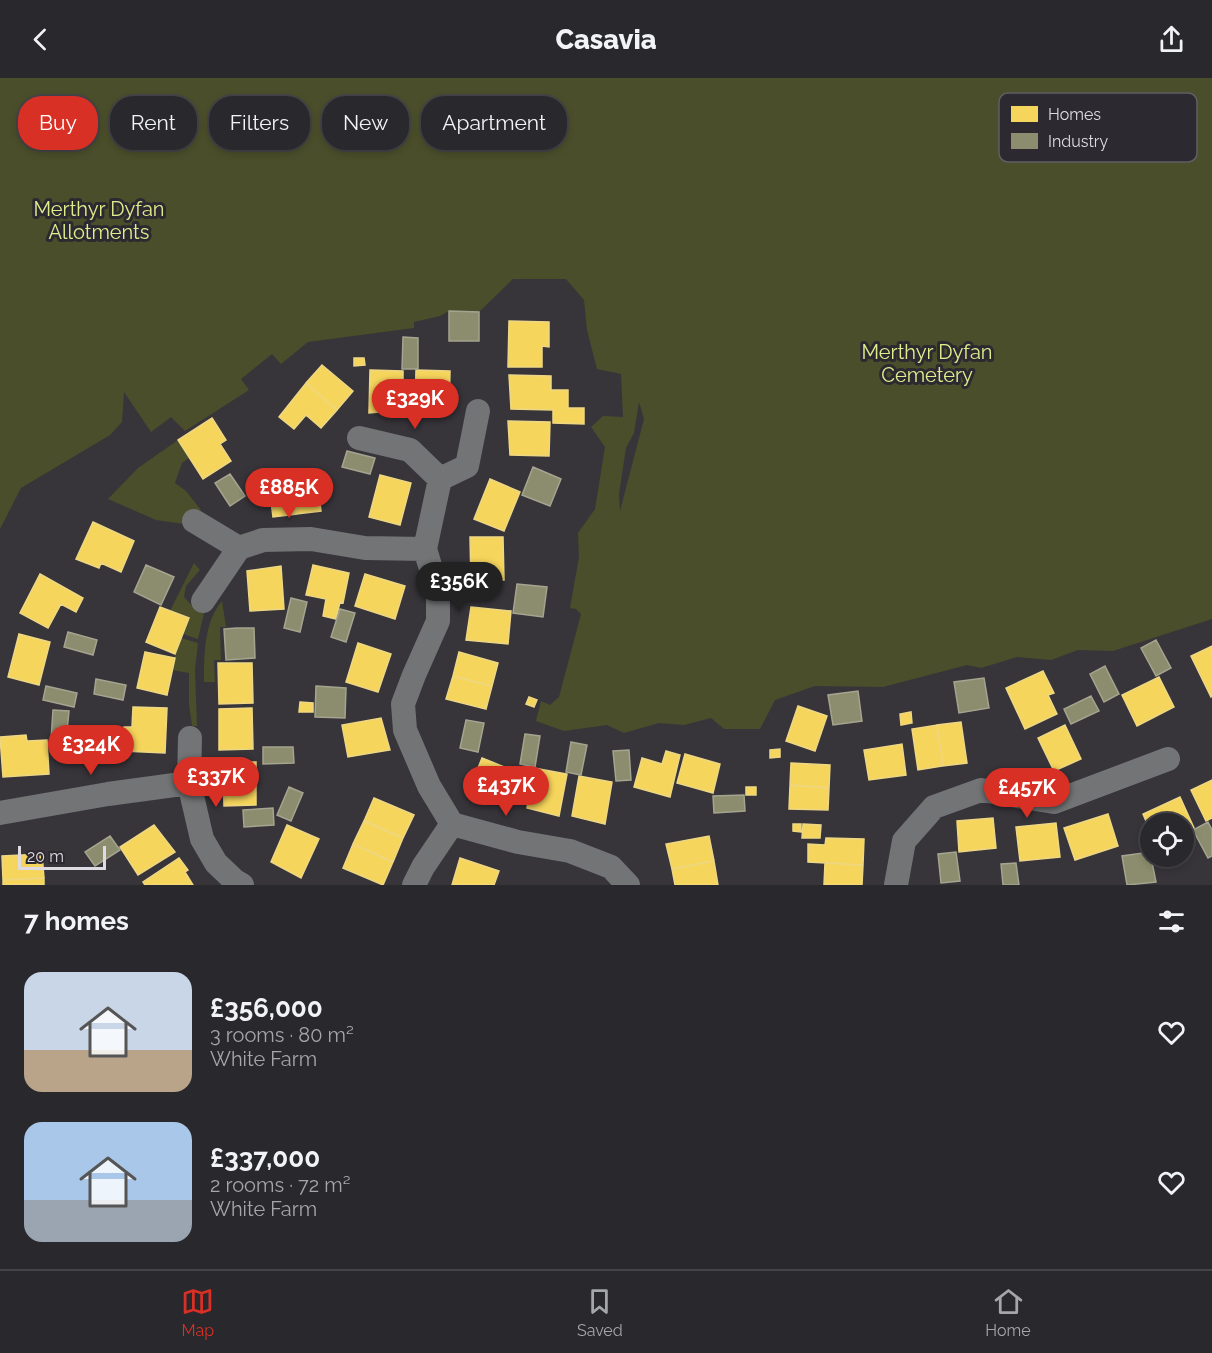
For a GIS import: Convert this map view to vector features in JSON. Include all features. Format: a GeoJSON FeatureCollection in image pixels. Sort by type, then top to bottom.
{"type":"FeatureCollection","features":[{"type":"Feature","properties":{"kind":"street"},"geometry":{"type":"LineString","coordinates":[[440,479],[467,466],[478,411]]}},
{"type":"Feature","properties":{"kind":"street"},"geometry":{"type":"LineString","coordinates":[[359,438],[410,450],[440,479]]}},
{"type":"Feature","properties":{"kind":"street"},"geometry":{"type":"LineString","coordinates":[[440,479],[425,549],[438,592],[438,621],[404,704],[405,730],[429,786],[452,824],[518,842],[570,850],[610,867],[628,885]]}},
{"type":"Feature","properties":{"kind":"street"},"geometry":{"type":"LineString","coordinates":[[194,521],[238,548]]}},
{"type":"Feature","properties":{"kind":"street"},"geometry":{"type":"LineString","coordinates":[[203,601],[238,548],[264,540],[311,539],[365,548],[425,549]]}},
{"type":"Feature","properties":{"kind":"street"},"geometry":{"type":"LineString","coordinates":[[190,738],[189,783],[202,839],[216,863],[235,881],[243,885]]}},
{"type":"Feature","properties":{"kind":"street"},"geometry":{"type":"LineString","coordinates":[[896,885],[904,841],[934,807],[981,790],[1054,802],[1168,759]]}},
{"type":"Feature","properties":{"kind":"street"},"geometry":{"type":"LineString","coordinates":[[0,813],[108,794],[189,783]]}},
{"type":"Feature","properties":{"kind":"street"},"geometry":{"type":"LineString","coordinates":[[414,885],[423,867],[452,824]]}},
{"type":"Feature","properties":{"kind":"green space","name":"Merthyr Dyfan Cemetery"},"geometry":{"type":"Polygon","coordinates":[[[0,78],[1212,78],[1212,619],[1113,651],[1078,650],[1051,660],[1017,657],[981,668],[967,665],[883,687],[815,686],[775,700],[760,729],[724,729],[711,718],[684,725],[659,723],[624,733],[607,725],[564,731],[536,721],[541,701],[550,705],[559,697],[581,614],[576,609],[570,608],[579,557],[578,533],[595,509],[605,447],[591,427],[603,416],[623,417],[621,374],[597,369],[587,330],[584,300],[566,279],[513,279],[479,312],[449,311],[440,316],[414,322],[414,328],[308,342],[281,364],[272,354],[241,379],[249,390],[185,431],[171,417],[151,432],[124,392],[122,422],[110,435],[21,488],[0,529],[0,78]],[[639,402],[634,433],[626,448],[619,494],[620,511],[644,419],[639,402]]]}},
{"type":"Feature","properties":{"kind":"green space"},"geometry":{"type":"Polygon","coordinates":[[[178,440],[189,458],[182,463],[175,483],[186,491],[201,510],[190,512],[184,524],[156,520],[108,499],[138,468],[178,440]]]}},
{"type":"Feature","properties":{"kind":"green space"},"geometry":{"type":"Polygon","coordinates":[[[194,563],[200,570],[186,586],[184,597],[194,608],[204,613],[198,639],[183,634],[189,618],[170,611],[194,563]]]}},
{"type":"Feature","properties":{"kind":"green space"},"geometry":{"type":"Polygon","coordinates":[[[222,601],[226,627],[220,627],[221,660],[214,660],[215,682],[204,682],[208,629],[222,601]]]}},
{"type":"Feature","properties":{"kind":"green space"},"geometry":{"type":"Polygon","coordinates":[[[181,638],[198,643],[195,670],[197,726],[192,726],[189,673],[172,670],[181,638]]]}},
{"type":"Feature","properties":{"kind":"building: Homes"},"geometry":{"type":"Polygon","coordinates":[[[509,321],[549,322],[549,347],[542,346],[542,367],[508,367],[509,321]]]}},
{"type":"Feature","properties":{"kind":"building: Homes"},"geometry":{"type":"Polygon","coordinates":[[[354,358],[364,358],[365,365],[354,366],[354,358]]]}},
{"type":"Feature","properties":{"kind":"building: Homes"},"geometry":{"type":"Polygon","coordinates":[[[322,365],[353,391],[337,410],[306,383],[322,365]]]}},
{"type":"Feature","properties":{"kind":"building: Homes"},"geometry":{"type":"Polygon","coordinates":[[[370,370],[403,371],[403,410],[369,413],[370,370]]]}},
{"type":"Feature","properties":{"kind":"building: Homes"},"geometry":{"type":"Polygon","coordinates":[[[416,370],[450,371],[449,411],[432,410],[432,413],[415,413],[416,370]]]}},
{"type":"Feature","properties":{"kind":"building: Homes"},"geometry":{"type":"Polygon","coordinates":[[[509,375],[551,376],[551,390],[568,390],[568,408],[584,408],[584,424],[553,423],[553,410],[511,409],[509,375]]]}},
{"type":"Feature","properties":{"kind":"building: Homes"},"geometry":{"type":"Polygon","coordinates":[[[306,383],[337,410],[321,428],[306,415],[294,429],[279,417],[306,383]]]}},
{"type":"Feature","properties":{"kind":"building: Homes"},"geometry":{"type":"Polygon","coordinates":[[[212,418],[226,440],[220,444],[231,461],[203,479],[178,440],[212,418]]]}},
{"type":"Feature","properties":{"kind":"building: Homes"},"geometry":{"type":"Polygon","coordinates":[[[508,421],[550,422],[549,456],[510,455],[508,421]]]}},
{"type":"Feature","properties":{"kind":"building: Homes"},"geometry":{"type":"Polygon","coordinates":[[[316,470],[321,511],[297,514],[292,474],[316,470]]]}},
{"type":"Feature","properties":{"kind":"building: Homes"},"geometry":{"type":"Polygon","coordinates":[[[292,474],[297,514],[273,517],[268,477],[292,474]]]}},
{"type":"Feature","properties":{"kind":"building: Homes"},"geometry":{"type":"Polygon","coordinates":[[[380,475],[411,483],[400,525],[369,517],[380,475]]]}},
{"type":"Feature","properties":{"kind":"building: Homes"},"geometry":{"type":"Polygon","coordinates":[[[490,479],[520,492],[504,531],[474,519],[490,479]]]}},
{"type":"Feature","properties":{"kind":"building: Homes"},"geometry":{"type":"Polygon","coordinates":[[[93,522],[134,541],[121,572],[101,563],[99,568],[76,559],[93,522]]]}},
{"type":"Feature","properties":{"kind":"building: Homes"},"geometry":{"type":"Polygon","coordinates":[[[470,537],[503,537],[504,580],[471,581],[470,537]]]}},
{"type":"Feature","properties":{"kind":"building: Homes"},"geometry":{"type":"Polygon","coordinates":[[[313,565],[349,573],[343,603],[340,602],[336,619],[323,616],[326,599],[306,595],[313,565]]]}},
{"type":"Feature","properties":{"kind":"building: Homes"},"geometry":{"type":"Polygon","coordinates":[[[281,566],[284,609],[250,611],[247,571],[281,566]]]}},
{"type":"Feature","properties":{"kind":"building: Homes"},"geometry":{"type":"Polygon","coordinates":[[[40,574],[83,598],[76,612],[61,604],[48,628],[20,613],[40,574]]]}},
{"type":"Feature","properties":{"kind":"building: Homes"},"geometry":{"type":"Polygon","coordinates":[[[365,574],[405,586],[395,619],[355,606],[365,574]]]}},
{"type":"Feature","properties":{"kind":"building: Homes"},"geometry":{"type":"Polygon","coordinates":[[[160,607],[189,618],[175,654],[146,642],[160,607]]]}},
{"type":"Feature","properties":{"kind":"building: Homes"},"geometry":{"type":"Polygon","coordinates":[[[471,607],[511,611],[508,644],[466,640],[471,607]]]}},
{"type":"Feature","properties":{"kind":"building: Homes"},"geometry":{"type":"Polygon","coordinates":[[[19,634],[50,642],[39,685],[8,677],[19,634]]]}},
{"type":"Feature","properties":{"kind":"building: Homes"},"geometry":{"type":"Polygon","coordinates":[[[358,643],[391,654],[378,692],[346,682],[358,643]]]}},
{"type":"Feature","properties":{"kind":"building: Homes"},"geometry":{"type":"Polygon","coordinates":[[[1212,646],[1212,696],[1211,697],[1191,656],[1212,646]]]}},
{"type":"Feature","properties":{"kind":"building: Homes"},"geometry":{"type":"Polygon","coordinates":[[[145,652],[175,658],[167,695],[137,688],[145,652]]]}},
{"type":"Feature","properties":{"kind":"building: Homes"},"geometry":{"type":"Polygon","coordinates":[[[459,652],[498,663],[492,686],[453,676],[459,652]]]}},
{"type":"Feature","properties":{"kind":"building: Homes"},"geometry":{"type":"Polygon","coordinates":[[[218,663],[252,663],[253,703],[219,704],[218,663]]]}},
{"type":"Feature","properties":{"kind":"building: Homes"},"geometry":{"type":"Polygon","coordinates":[[[1043,671],[1054,693],[1048,695],[1057,714],[1025,729],[1006,688],[1043,671]]]}},
{"type":"Feature","properties":{"kind":"building: Homes"},"geometry":{"type":"Polygon","coordinates":[[[453,676],[492,686],[486,709],[446,699],[453,676]]]}},
{"type":"Feature","properties":{"kind":"building: Homes"},"geometry":{"type":"Polygon","coordinates":[[[1159,677],[1174,707],[1137,726],[1122,695],[1159,677]]]}},
{"type":"Feature","properties":{"kind":"building: Homes"},"geometry":{"type":"Polygon","coordinates":[[[529,697],[537,700],[534,707],[526,704],[529,697]]]}},
{"type":"Feature","properties":{"kind":"building: Homes"},"geometry":{"type":"Polygon","coordinates":[[[300,702],[313,703],[313,712],[299,712],[300,702]]]}},
{"type":"Feature","properties":{"kind":"building: Homes"},"geometry":{"type":"Polygon","coordinates":[[[798,706],[827,716],[815,751],[786,741],[798,706]]]}},
{"type":"Feature","properties":{"kind":"building: Homes"},"geometry":{"type":"Polygon","coordinates":[[[133,707],[167,708],[165,753],[123,751],[124,727],[132,727],[133,707]]]}},
{"type":"Feature","properties":{"kind":"building: Homes"},"geometry":{"type":"Polygon","coordinates":[[[252,708],[253,749],[219,750],[219,709],[252,708]]]}},
{"type":"Feature","properties":{"kind":"building: Homes"},"geometry":{"type":"Polygon","coordinates":[[[911,712],[912,723],[901,725],[900,714],[911,712]]]}},
{"type":"Feature","properties":{"kind":"building: Homes"},"geometry":{"type":"Polygon","coordinates":[[[381,718],[390,750],[348,757],[342,725],[381,718]]]}},
{"type":"Feature","properties":{"kind":"building: Homes"},"geometry":{"type":"Polygon","coordinates":[[[961,722],[967,763],[943,766],[937,725],[961,722]]]}},
{"type":"Feature","properties":{"kind":"building: Homes"},"geometry":{"type":"Polygon","coordinates":[[[937,725],[943,766],[918,770],[912,729],[937,725]]]}},
{"type":"Feature","properties":{"kind":"building: Homes"},"geometry":{"type":"Polygon","coordinates":[[[1065,725],[1081,759],[1054,771],[1038,738],[1065,725]]]}},
{"type":"Feature","properties":{"kind":"building: Homes"},"geometry":{"type":"Polygon","coordinates":[[[26,735],[27,741],[47,740],[49,774],[3,777],[0,737],[26,735]]]}},
{"type":"Feature","properties":{"kind":"building: Homes"},"geometry":{"type":"Polygon","coordinates":[[[902,744],[906,775],[869,780],[864,750],[902,744]]]}},
{"type":"Feature","properties":{"kind":"building: Homes"},"geometry":{"type":"Polygon","coordinates":[[[780,749],[780,757],[770,758],[770,750],[780,749]]]}},
{"type":"Feature","properties":{"kind":"building: Homes"},"geometry":{"type":"Polygon","coordinates":[[[666,751],[680,755],[670,797],[634,787],[642,758],[662,764],[666,751]]]}},
{"type":"Feature","properties":{"kind":"building: Homes"},"geometry":{"type":"Polygon","coordinates":[[[685,754],[720,764],[713,793],[677,783],[685,754]]]}},
{"type":"Feature","properties":{"kind":"building: Homes"},"geometry":{"type":"Polygon","coordinates":[[[482,758],[517,772],[505,800],[471,786],[482,758]]]}},
{"type":"Feature","properties":{"kind":"building: Homes"},"geometry":{"type":"Polygon","coordinates":[[[223,762],[256,762],[256,805],[224,806],[223,762]]]}},
{"type":"Feature","properties":{"kind":"building: Homes"},"geometry":{"type":"Polygon","coordinates":[[[791,763],[830,765],[829,788],[790,785],[791,763]]]}},
{"type":"Feature","properties":{"kind":"building: Homes"},"geometry":{"type":"Polygon","coordinates":[[[534,768],[567,774],[559,816],[527,808],[534,768]]]}},
{"type":"Feature","properties":{"kind":"building: Homes"},"geometry":{"type":"Polygon","coordinates":[[[579,776],[612,782],[605,824],[572,816],[579,776]]]}},
{"type":"Feature","properties":{"kind":"building: Homes"},"geometry":{"type":"Polygon","coordinates":[[[1212,780],[1212,818],[1206,821],[1191,790],[1212,780]]]}},
{"type":"Feature","properties":{"kind":"building: Homes"},"geometry":{"type":"Polygon","coordinates":[[[790,785],[829,788],[828,810],[789,809],[790,785]]]}},
{"type":"Feature","properties":{"kind":"building: Homes"},"geometry":{"type":"Polygon","coordinates":[[[746,787],[756,787],[756,795],[746,795],[746,787]]]}},
{"type":"Feature","properties":{"kind":"building: Homes"},"geometry":{"type":"Polygon","coordinates":[[[1180,797],[1187,813],[1145,813],[1180,797]]]}},
{"type":"Feature","properties":{"kind":"building: Homes"},"geometry":{"type":"Polygon","coordinates":[[[374,798],[414,815],[403,838],[364,821],[374,798]]]}},
{"type":"Feature","properties":{"kind":"building: Homes"},"geometry":{"type":"Polygon","coordinates":[[[1108,814],[1118,846],[1075,860],[1064,828],[1108,814]]]}},
{"type":"Feature","properties":{"kind":"building: Homes"},"geometry":{"type":"Polygon","coordinates":[[[993,818],[996,848],[959,852],[957,821],[993,818]]]}},
{"type":"Feature","properties":{"kind":"building: Homes"},"geometry":{"type":"Polygon","coordinates":[[[364,821],[403,838],[393,862],[353,844],[364,821]]]}},
{"type":"Feature","properties":{"kind":"building: Homes"},"geometry":{"type":"Polygon","coordinates":[[[1056,823],[1060,857],[1020,861],[1016,827],[1056,823]]]}},
{"type":"Feature","properties":{"kind":"building: Homes"},"geometry":{"type":"Polygon","coordinates":[[[793,824],[801,824],[801,832],[793,831],[793,824]]]}},
{"type":"Feature","properties":{"kind":"building: Homes"},"geometry":{"type":"Polygon","coordinates":[[[803,824],[821,825],[820,838],[802,838],[803,824]]]}},
{"type":"Feature","properties":{"kind":"building: Homes"},"geometry":{"type":"Polygon","coordinates":[[[154,825],[175,852],[138,875],[120,847],[154,825]]]}},
{"type":"Feature","properties":{"kind":"building: Homes"},"geometry":{"type":"Polygon","coordinates":[[[287,825],[319,839],[301,878],[271,862],[287,825]]]}},
{"type":"Feature","properties":{"kind":"building: Homes"},"geometry":{"type":"Polygon","coordinates":[[[709,836],[714,861],[672,869],[666,844],[709,836]]]}},
{"type":"Feature","properties":{"kind":"building: Homes"},"geometry":{"type":"Polygon","coordinates":[[[826,838],[864,839],[863,865],[808,862],[808,844],[825,845],[826,838]]]}},
{"type":"Feature","properties":{"kind":"building: Homes"},"geometry":{"type":"Polygon","coordinates":[[[353,844],[393,862],[383,885],[343,868],[353,844]]]}},
{"type":"Feature","properties":{"kind":"building: Homes"},"geometry":{"type":"Polygon","coordinates":[[[42,854],[44,878],[3,880],[2,856],[42,854]]]}},
{"type":"Feature","properties":{"kind":"building: Homes"},"geometry":{"type":"Polygon","coordinates":[[[179,858],[188,870],[185,872],[193,885],[145,885],[143,882],[179,858]]]}},
{"type":"Feature","properties":{"kind":"building: Homes"},"geometry":{"type":"Polygon","coordinates":[[[460,858],[499,871],[494,885],[452,885],[460,858]]]}},
{"type":"Feature","properties":{"kind":"building: Homes"},"geometry":{"type":"Polygon","coordinates":[[[714,861],[718,885],[675,885],[672,869],[714,861]]]}},
{"type":"Feature","properties":{"kind":"building: Homes"},"geometry":{"type":"Polygon","coordinates":[[[825,863],[863,865],[862,885],[824,885],[825,863]]]}},
{"type":"Feature","properties":{"kind":"building: Homes"},"geometry":{"type":"Polygon","coordinates":[[[44,878],[44,885],[3,885],[3,880],[44,878]]]}},
{"type":"Feature","properties":{"kind":"building: Industry"},"geometry":{"type":"Polygon","coordinates":[[[449,311],[479,312],[479,341],[449,341],[449,311]]]}},
{"type":"Feature","properties":{"kind":"building: Industry"},"geometry":{"type":"Polygon","coordinates":[[[403,337],[418,338],[418,369],[402,369],[403,337]]]}},
{"type":"Feature","properties":{"kind":"building: Industry"},"geometry":{"type":"Polygon","coordinates":[[[347,451],[375,458],[370,474],[342,467],[347,451]]]}},
{"type":"Feature","properties":{"kind":"building: Industry"},"geometry":{"type":"Polygon","coordinates":[[[533,467],[561,479],[550,506],[522,495],[533,467]]]}},
{"type":"Feature","properties":{"kind":"building: Industry"},"geometry":{"type":"Polygon","coordinates":[[[230,474],[245,496],[230,506],[215,483],[230,474]]]}},
{"type":"Feature","properties":{"kind":"building: Industry"},"geometry":{"type":"Polygon","coordinates":[[[146,565],[174,577],[161,605],[134,592],[146,565]]]}},
{"type":"Feature","properties":{"kind":"building: Industry"},"geometry":{"type":"Polygon","coordinates":[[[517,584],[547,587],[543,617],[513,613],[517,584]]]}},
{"type":"Feature","properties":{"kind":"building: Industry"},"geometry":{"type":"Polygon","coordinates":[[[291,598],[307,602],[300,632],[284,628],[291,598]]]}},
{"type":"Feature","properties":{"kind":"building: Industry"},"geometry":{"type":"Polygon","coordinates":[[[340,609],[355,613],[346,642],[331,637],[340,609]]]}},
{"type":"Feature","properties":{"kind":"building: Industry"},"geometry":{"type":"Polygon","coordinates":[[[254,628],[255,658],[226,660],[224,629],[254,628]]]}},
{"type":"Feature","properties":{"kind":"building: Industry"},"geometry":{"type":"Polygon","coordinates":[[[68,632],[97,640],[93,655],[64,647],[68,632]]]}},
{"type":"Feature","properties":{"kind":"building: Industry"},"geometry":{"type":"Polygon","coordinates":[[[1156,640],[1171,668],[1156,676],[1141,648],[1156,640]]]}},
{"type":"Feature","properties":{"kind":"building: Industry"},"geometry":{"type":"Polygon","coordinates":[[[1105,666],[1119,694],[1104,702],[1090,674],[1105,666]]]}},
{"type":"Feature","properties":{"kind":"building: Industry"},"geometry":{"type":"Polygon","coordinates":[[[984,678],[989,708],[959,713],[954,682],[984,678]]]}},
{"type":"Feature","properties":{"kind":"building: Industry"},"geometry":{"type":"Polygon","coordinates":[[[96,679],[126,685],[123,700],[94,694],[96,679]]]}},
{"type":"Feature","properties":{"kind":"building: Industry"},"geometry":{"type":"Polygon","coordinates":[[[46,686],[77,693],[74,707],[43,700],[46,686]]]}},
{"type":"Feature","properties":{"kind":"building: Industry"},"geometry":{"type":"Polygon","coordinates":[[[316,686],[346,688],[345,718],[315,717],[316,686]]]}},
{"type":"Feature","properties":{"kind":"building: Industry"},"geometry":{"type":"Polygon","coordinates":[[[858,691],[862,721],[833,725],[828,695],[858,691]]]}},
{"type":"Feature","properties":{"kind":"building: Industry"},"geometry":{"type":"Polygon","coordinates":[[[1091,696],[1099,711],[1071,724],[1064,709],[1091,696]]]}},
{"type":"Feature","properties":{"kind":"building: Industry"},"geometry":{"type":"Polygon","coordinates":[[[53,710],[69,711],[66,741],[51,740],[53,710]]]}},
{"type":"Feature","properties":{"kind":"building: Industry"},"geometry":{"type":"Polygon","coordinates":[[[466,720],[484,723],[478,752],[460,748],[466,720]]]}},
{"type":"Feature","properties":{"kind":"building: Industry"},"geometry":{"type":"Polygon","coordinates":[[[525,734],[540,736],[535,767],[520,764],[525,734]]]}},
{"type":"Feature","properties":{"kind":"building: Industry"},"geometry":{"type":"Polygon","coordinates":[[[571,742],[587,745],[581,775],[566,772],[571,742]]]}},
{"type":"Feature","properties":{"kind":"building: Industry"},"geometry":{"type":"Polygon","coordinates":[[[68,747],[99,748],[98,763],[67,762],[68,747]]]}},
{"type":"Feature","properties":{"kind":"building: Industry"},"geometry":{"type":"Polygon","coordinates":[[[263,747],[293,747],[294,763],[263,764],[263,747]]]}},
{"type":"Feature","properties":{"kind":"building: Industry"},"geometry":{"type":"Polygon","coordinates":[[[629,750],[631,780],[616,781],[613,751],[629,750]]]}},
{"type":"Feature","properties":{"kind":"building: Industry"},"geometry":{"type":"Polygon","coordinates":[[[289,787],[303,793],[291,821],[277,815],[289,787]]]}},
{"type":"Feature","properties":{"kind":"building: Industry"},"geometry":{"type":"Polygon","coordinates":[[[744,795],[745,811],[714,813],[713,796],[744,795]]]}},
{"type":"Feature","properties":{"kind":"building: Industry"},"geometry":{"type":"Polygon","coordinates":[[[273,808],[274,825],[244,827],[243,810],[273,808]]]}},
{"type":"Feature","properties":{"kind":"building: Industry"},"geometry":{"type":"Polygon","coordinates":[[[1208,822],[1212,830],[1212,856],[1208,858],[1194,829],[1208,822]]]}},
{"type":"Feature","properties":{"kind":"building: Industry"},"geometry":{"type":"Polygon","coordinates":[[[110,836],[120,850],[95,866],[85,852],[110,836]]]}},
{"type":"Feature","properties":{"kind":"building: Industry"},"geometry":{"type":"Polygon","coordinates":[[[956,852],[960,881],[941,883],[938,854],[956,852]]]}},
{"type":"Feature","properties":{"kind":"building: Industry"},"geometry":{"type":"Polygon","coordinates":[[[1140,853],[1140,867],[1153,867],[1156,882],[1127,885],[1122,856],[1140,853]]]}},
{"type":"Feature","properties":{"kind":"building: Industry"},"geometry":{"type":"Polygon","coordinates":[[[1016,863],[1019,885],[1003,885],[1001,864],[1016,863]]]}},
{"type":"Feature","properties":{"kind":"park label","name":"Merthyr Dyfan Allotments"},"geometry":{"type":"Point","coordinates":[99,220]}}]}
